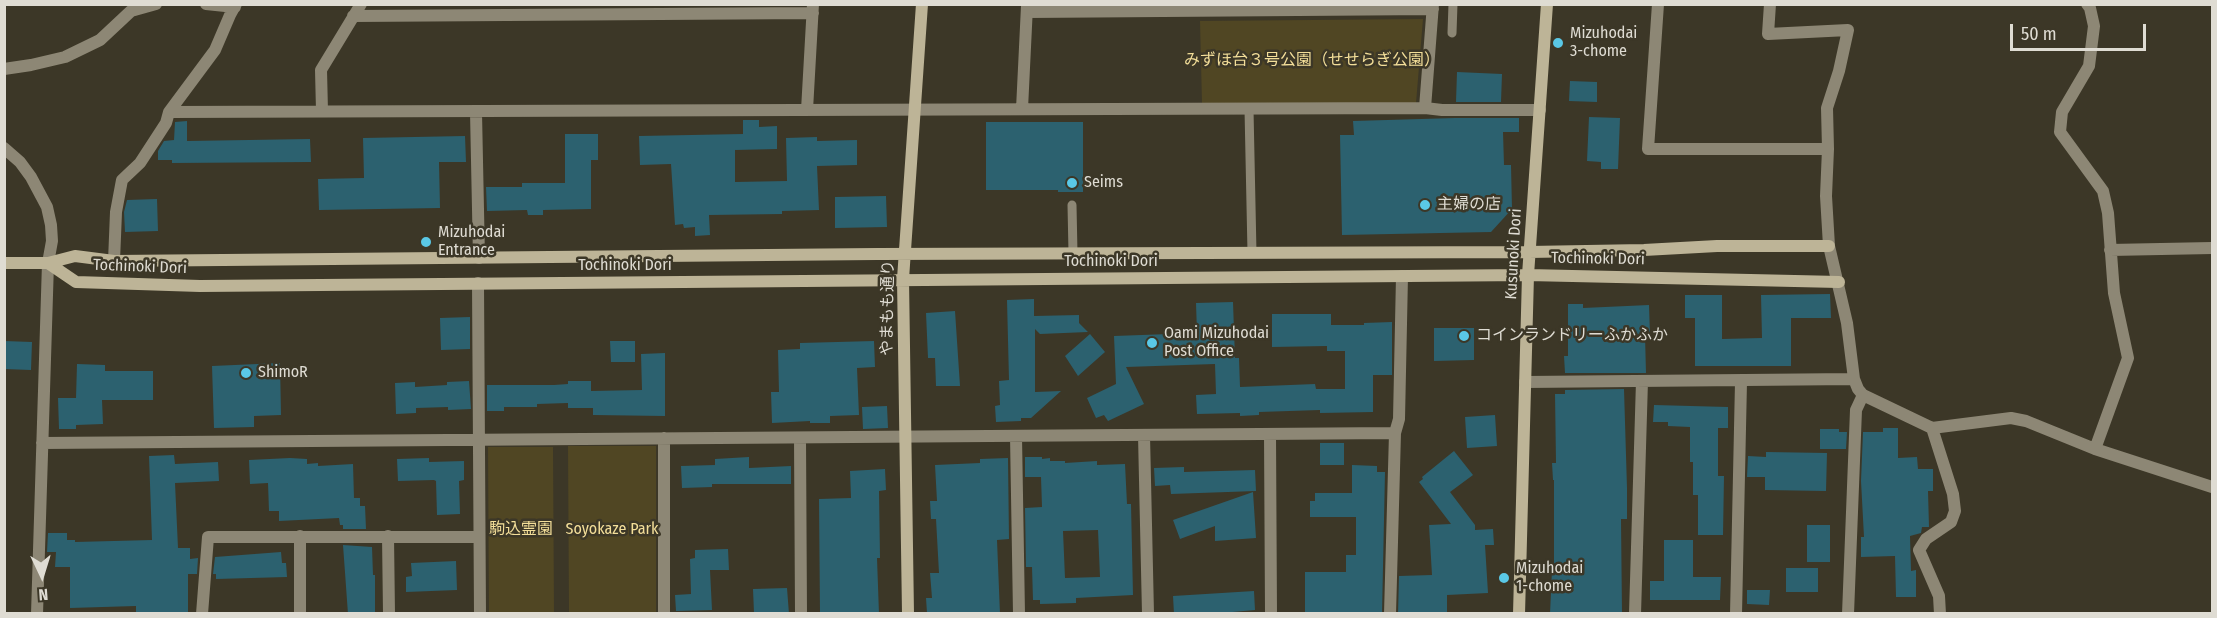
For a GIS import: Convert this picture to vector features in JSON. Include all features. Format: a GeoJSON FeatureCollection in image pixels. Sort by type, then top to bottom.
{"type":"FeatureCollection","features":[{"type":"Feature","properties":{"kind":"street"},"geometry":{"type":"LineString","coordinates":[[4,69],[64,57],[100,40],[131,12],[156,4]]}},
{"type":"Feature","properties":{"kind":"street"},"geometry":{"type":"LineString","coordinates":[[114,261],[116,212],[122,180],[140,164],[166,123],[169,112],[215,50],[236,6],[206,4]]}},
{"type":"Feature","properties":{"kind":"street"},"geometry":{"type":"LineString","coordinates":[[322,111],[321,70],[361,4]]}},
{"type":"Feature","properties":{"kind":"street","name":"やまもも通り"},"geometry":{"type":"LineString","coordinates":[[908,614],[903,279],[922,4]]}},
{"type":"Feature","properties":{"kind":"street","name":"Kusunoki Dori"},"geometry":{"type":"LineString","coordinates":[[1520,614],[1529,252],[1547,4]]}},
{"type":"Feature","properties":{"kind":"street"},"geometry":{"type":"LineString","coordinates":[[1658,4],[1648,148],[1828,149]]}},
{"type":"Feature","properties":{"kind":"street"},"geometry":{"type":"LineString","coordinates":[[1770,4],[1768,34],[1848,30],[1839,71],[1827,108],[1826,196],[1829,246],[1839,282],[1857,389],[1863,395],[1932,428],[2011,418],[2026,421],[2095,449],[2212,487]]}},
{"type":"Feature","properties":{"kind":"street"},"geometry":{"type":"LineString","coordinates":[[2087,4],[2094,26],[2089,66],[2062,112],[2060,132],[2103,191],[2108,213],[2114,292],[2128,358],[2095,449]]}},
{"type":"Feature","properties":{"kind":"street"},"geometry":{"type":"LineString","coordinates":[[1022,109],[1027,8],[1433,7],[1425,108]]}},
{"type":"Feature","properties":{"kind":"street"},"geometry":{"type":"LineString","coordinates":[[353,16],[813,9],[807,110]]}},
{"type":"Feature","properties":{"kind":"street"},"geometry":{"type":"LineString","coordinates":[[169,112],[1425,108],[1540,110]]}},
{"type":"Feature","properties":{"kind":"street"},"geometry":{"type":"LineString","coordinates":[[476,111],[479,258]]}},
{"type":"Feature","properties":{"kind":"street"},"geometry":{"type":"LineString","coordinates":[[4,148],[20,162],[31,177],[47,207],[52,240],[48,264],[37,614]]}},
{"type":"Feature","properties":{"kind":"street","name":"Tochinoki Dori"},"geometry":{"type":"LineString","coordinates":[[48,264],[75,256],[114,261],[905,254],[1529,252],[1717,246],[1829,246]]}},
{"type":"Feature","properties":{"kind":"street"},"geometry":{"type":"LineString","coordinates":[[2110,250],[2212,248]]}},
{"type":"Feature","properties":{"kind":"street"},"geometry":{"type":"LineString","coordinates":[[4,263],[48,264]]}},
{"type":"Feature","properties":{"kind":"street","name":"Tochinoki Dori"},"geometry":{"type":"LineString","coordinates":[[48,264],[76,282],[200,286],[1528,275],[1839,282]]}},
{"type":"Feature","properties":{"kind":"street"},"geometry":{"type":"LineString","coordinates":[[1390,614],[1395,433],[1399,419],[1402,276]]}},
{"type":"Feature","properties":{"kind":"street"},"geometry":{"type":"LineString","coordinates":[[478,283],[480,614]]}},
{"type":"Feature","properties":{"kind":"street"},"geometry":{"type":"LineString","coordinates":[[1525,382],[1854,380]]}},
{"type":"Feature","properties":{"kind":"street"},"geometry":{"type":"LineString","coordinates":[[1635,614],[1642,381]]}},
{"type":"Feature","properties":{"kind":"street"},"geometry":{"type":"LineString","coordinates":[[1736,614],[1741,382]]}},
{"type":"Feature","properties":{"kind":"street"},"geometry":{"type":"LineString","coordinates":[[1848,614],[1856,410],[1863,395]]}},
{"type":"Feature","properties":{"kind":"street"},"geometry":{"type":"LineString","coordinates":[[1932,428],[1953,494],[1955,511],[1950,522],[1926,539],[1919,550],[1939,596],[1941,614]]}},
{"type":"Feature","properties":{"kind":"street"},"geometry":{"type":"LineString","coordinates":[[42,443],[1395,433]]}},
{"type":"Feature","properties":{"kind":"street"},"geometry":{"type":"LineString","coordinates":[[1270,434],[1271,614]]}},
{"type":"Feature","properties":{"kind":"street"},"geometry":{"type":"LineString","coordinates":[[1144,435],[1148,614]]}},
{"type":"Feature","properties":{"kind":"street"},"geometry":{"type":"LineString","coordinates":[[1016,436],[1019,614]]}},
{"type":"Feature","properties":{"kind":"street"},"geometry":{"type":"LineString","coordinates":[[664,438],[664,614]]}},
{"type":"Feature","properties":{"kind":"street"},"geometry":{"type":"LineString","coordinates":[[800,438],[801,614]]}},
{"type":"Feature","properties":{"kind":"street"},"geometry":{"type":"LineString","coordinates":[[300,536],[300,614]]}},
{"type":"Feature","properties":{"kind":"street"},"geometry":{"type":"LineString","coordinates":[[388,536],[389,614]]}},
{"type":"Feature","properties":{"kind":"street"},"geometry":{"type":"LineString","coordinates":[[202,614],[208,537],[478,537]]}},
{"type":"Feature","properties":{"kind":"lane"},"geometry":{"type":"LineString","coordinates":[[1452,33],[1453,4]]}},
{"type":"Feature","properties":{"kind":"lane"},"geometry":{"type":"LineString","coordinates":[[1249,109],[1252,253]]}},
{"type":"Feature","properties":{"kind":"lane"},"geometry":{"type":"LineString","coordinates":[[1072,205],[1073,253]]}},
{"type":"Feature","properties":{"kind":"green space","name":"みずほ台３号公園（せせらぎ公園）"},"geometry":{"type":"Polygon","coordinates":[[[1423,19],[1416,103],[1202,104],[1200,21],[1423,19]]]}},
{"type":"Feature","properties":{"kind":"green space","name":"Soyokaze Park"},"geometry":{"type":"Polygon","coordinates":[[[568,446],[656,446],[656,613],[569,613],[568,446]]]}},
{"type":"Feature","properties":{"kind":"green space","name":"駒込霊園"},"geometry":{"type":"Polygon","coordinates":[[[488,447],[553,447],[554,613],[489,613],[488,447]]]}},
{"type":"Feature","properties":{"kind":"building"},"geometry":{"type":"Polygon","coordinates":[[[1457,72],[1502,74],[1501,102],[1456,102],[1457,72]]]}},
{"type":"Feature","properties":{"kind":"building"},"geometry":{"type":"Polygon","coordinates":[[[1570,81],[1597,82],[1597,102],[1569,101],[1570,81]]]}},
{"type":"Feature","properties":{"kind":"building"},"geometry":{"type":"Polygon","coordinates":[[[1589,117],[1620,118],[1618,169],[1601,169],[1601,162],[1587,161],[1589,117]]]}},
{"type":"Feature","properties":{"kind":"building"},"geometry":{"type":"Polygon","coordinates":[[[1519,118],[1519,132],[1503,132],[1504,165],[1511,165],[1512,209],[1491,232],[1342,235],[1340,135],[1354,135],[1353,121],[1519,118]]]}},
{"type":"Feature","properties":{"kind":"building"},"geometry":{"type":"Polygon","coordinates":[[[743,120],[759,120],[759,127],[777,126],[777,149],[735,150],[735,182],[787,181],[786,138],[817,137],[817,141],[857,140],[857,165],[817,166],[819,210],[782,211],[782,214],[709,215],[710,235],[695,236],[695,227],[684,228],[683,224],[675,225],[671,164],[640,165],[639,136],[743,134],[743,120]]]}},
{"type":"Feature","properties":{"kind":"building"},"geometry":{"type":"Polygon","coordinates":[[[187,121],[187,141],[310,139],[311,162],[172,163],[172,160],[158,160],[158,151],[164,141],[174,140],[175,122],[187,121]]]}},
{"type":"Feature","properties":{"kind":"building"},"geometry":{"type":"Polygon","coordinates":[[[986,122],[1083,122],[1083,192],[986,190],[986,122]]]}},
{"type":"Feature","properties":{"kind":"building"},"geometry":{"type":"Polygon","coordinates":[[[565,134],[598,134],[598,160],[591,160],[591,209],[543,210],[543,215],[528,215],[527,210],[487,211],[486,187],[522,187],[522,183],[565,183],[565,134]]]}},
{"type":"Feature","properties":{"kind":"building"},"geometry":{"type":"Polygon","coordinates":[[[465,136],[466,162],[439,162],[440,208],[319,210],[318,179],[364,178],[363,138],[465,136]]]}},
{"type":"Feature","properties":{"kind":"building"},"geometry":{"type":"Polygon","coordinates":[[[886,196],[887,227],[835,228],[835,197],[886,196]]]}},
{"type":"Feature","properties":{"kind":"building"},"geometry":{"type":"Polygon","coordinates":[[[157,199],[158,231],[125,232],[124,212],[127,200],[157,199]]]}},
{"type":"Feature","properties":{"kind":"building"},"geometry":{"type":"Polygon","coordinates":[[[1830,294],[1831,318],[1791,318],[1791,366],[1695,366],[1695,318],[1685,318],[1685,295],[1722,295],[1722,339],[1762,338],[1761,295],[1830,294]]]}},
{"type":"Feature","properties":{"kind":"building"},"geometry":{"type":"Polygon","coordinates":[[[1034,299],[1034,316],[1079,315],[1079,323],[1088,332],[1040,334],[1035,329],[1035,392],[1061,391],[1031,418],[1021,418],[1021,421],[996,422],[995,406],[1000,405],[999,381],[1009,380],[1007,300],[1034,299]]]}},
{"type":"Feature","properties":{"kind":"building"},"geometry":{"type":"Polygon","coordinates":[[[1233,302],[1235,358],[1239,358],[1240,387],[1315,384],[1316,389],[1345,389],[1345,351],[1327,351],[1327,346],[1272,347],[1272,314],[1331,314],[1331,325],[1392,322],[1392,375],[1373,375],[1373,412],[1320,413],[1320,410],[1259,412],[1259,415],[1240,416],[1240,413],[1197,414],[1196,395],[1216,394],[1215,364],[1126,367],[1144,404],[1108,421],[1104,415],[1096,418],[1087,398],[1116,384],[1114,336],[1197,333],[1196,303],[1233,302]]]}},
{"type":"Feature","properties":{"kind":"building"},"geometry":{"type":"Polygon","coordinates":[[[1568,304],[1583,304],[1583,308],[1649,305],[1650,335],[1645,335],[1646,373],[1565,373],[1564,356],[1568,356],[1568,304]]]}},
{"type":"Feature","properties":{"kind":"building"},"geometry":{"type":"Polygon","coordinates":[[[955,311],[960,386],[936,386],[935,358],[928,358],[926,313],[955,311]]]}},
{"type":"Feature","properties":{"kind":"building"},"geometry":{"type":"Polygon","coordinates":[[[470,317],[470,349],[441,350],[440,318],[470,317]]]}},
{"type":"Feature","properties":{"kind":"building"},"geometry":{"type":"Polygon","coordinates":[[[1434,328],[1474,328],[1474,360],[1434,361],[1434,328]]]}},
{"type":"Feature","properties":{"kind":"building"},"geometry":{"type":"Polygon","coordinates":[[[1090,334],[1105,352],[1078,376],[1065,356],[1090,334]]]}},
{"type":"Feature","properties":{"kind":"building"},"geometry":{"type":"Polygon","coordinates":[[[4,341],[32,342],[31,370],[4,369],[4,341]]]}},
{"type":"Feature","properties":{"kind":"building"},"geometry":{"type":"Polygon","coordinates":[[[610,341],[635,341],[635,362],[611,362],[610,341]]]}},
{"type":"Feature","properties":{"kind":"building"},"geometry":{"type":"Polygon","coordinates":[[[874,341],[875,367],[857,368],[859,415],[830,416],[830,423],[810,423],[810,421],[772,423],[771,392],[779,392],[778,350],[800,349],[800,343],[874,341]]]}},
{"type":"Feature","properties":{"kind":"building"},"geometry":{"type":"Polygon","coordinates":[[[665,353],[665,416],[593,415],[593,408],[568,408],[568,403],[537,404],[537,407],[504,407],[504,411],[487,411],[487,385],[554,385],[568,384],[568,381],[591,381],[591,391],[642,390],[641,354],[665,353]]]}},
{"type":"Feature","properties":{"kind":"building"},"geometry":{"type":"Polygon","coordinates":[[[280,363],[281,415],[254,416],[254,427],[214,428],[212,366],[280,363]]]}},
{"type":"Feature","properties":{"kind":"building"},"geometry":{"type":"Polygon","coordinates":[[[77,364],[105,365],[105,371],[153,371],[153,400],[102,400],[103,424],[76,425],[76,429],[59,429],[58,398],[76,398],[77,364]]]}},
{"type":"Feature","properties":{"kind":"building"},"geometry":{"type":"Polygon","coordinates":[[[469,381],[471,409],[416,408],[416,413],[396,414],[395,383],[415,382],[415,387],[469,381]]]}},
{"type":"Feature","properties":{"kind":"building"},"geometry":{"type":"Polygon","coordinates":[[[1624,389],[1627,519],[1621,519],[1622,614],[1550,614],[1552,570],[1554,570],[1552,463],[1556,463],[1555,394],[1565,394],[1565,390],[1624,389]]]}},
{"type":"Feature","properties":{"kind":"building"},"geometry":{"type":"Polygon","coordinates":[[[1654,405],[1728,407],[1728,428],[1718,428],[1718,476],[1724,476],[1723,535],[1698,535],[1698,495],[1693,495],[1690,427],[1668,426],[1668,422],[1653,422],[1654,405]]]}},
{"type":"Feature","properties":{"kind":"building"},"geometry":{"type":"Polygon","coordinates":[[[887,406],[888,428],[863,429],[862,407],[887,406]]]}},
{"type":"Feature","properties":{"kind":"building"},"geometry":{"type":"Polygon","coordinates":[[[1495,415],[1497,446],[1467,448],[1465,417],[1495,415]]]}},
{"type":"Feature","properties":{"kind":"building"},"geometry":{"type":"Polygon","coordinates":[[[1883,428],[1898,428],[1898,458],[1917,457],[1918,469],[1933,469],[1933,491],[1928,491],[1929,527],[1922,527],[1921,533],[1910,536],[1911,571],[1916,570],[1916,597],[1896,597],[1895,556],[1861,557],[1861,537],[1864,537],[1861,481],[1863,432],[1883,432],[1883,428]]]}},
{"type":"Feature","properties":{"kind":"building"},"geometry":{"type":"Polygon","coordinates":[[[1820,429],[1839,429],[1839,432],[1847,432],[1846,449],[1820,449],[1820,429]]]}},
{"type":"Feature","properties":{"kind":"building"},"geometry":{"type":"Polygon","coordinates":[[[1320,443],[1344,443],[1344,465],[1320,465],[1320,443]]]}},
{"type":"Feature","properties":{"kind":"building"},"geometry":{"type":"Polygon","coordinates":[[[1454,451],[1473,475],[1450,492],[1475,525],[1475,530],[1493,529],[1494,545],[1485,545],[1488,593],[1447,595],[1447,614],[1398,614],[1399,576],[1432,575],[1429,525],[1451,524],[1419,482],[1454,451]]]}},
{"type":"Feature","properties":{"kind":"building"},"geometry":{"type":"Polygon","coordinates":[[[1766,452],[1827,453],[1826,491],[1765,490],[1765,477],[1747,477],[1748,456],[1766,457],[1766,452]]]}},
{"type":"Feature","properties":{"kind":"building"},"geometry":{"type":"Polygon","coordinates":[[[174,455],[175,464],[218,462],[219,481],[175,483],[178,548],[190,548],[190,559],[198,558],[197,574],[188,574],[188,613],[136,613],[136,606],[70,608],[70,567],[55,567],[56,552],[47,552],[48,533],[67,533],[67,540],[75,540],[75,542],[152,540],[149,456],[174,455]]]}},
{"type":"Feature","properties":{"kind":"building"},"geometry":{"type":"Polygon","coordinates":[[[749,457],[749,468],[791,466],[791,484],[712,484],[712,487],[682,488],[681,466],[715,465],[715,459],[749,457]]]}},
{"type":"Feature","properties":{"kind":"building"},"geometry":{"type":"Polygon","coordinates":[[[1025,457],[1050,458],[1050,461],[1065,461],[1065,463],[1097,461],[1097,465],[1125,464],[1127,504],[1131,504],[1133,595],[1076,598],[1076,603],[1040,604],[1040,600],[1033,600],[1032,567],[1026,567],[1025,508],[1042,507],[1041,477],[1025,477],[1025,457]],[[1098,530],[1063,531],[1065,578],[1100,577],[1098,530]]]}},
{"type":"Feature","properties":{"kind":"building"},"geometry":{"type":"Polygon","coordinates":[[[429,458],[429,462],[464,461],[464,480],[459,481],[460,514],[437,515],[436,481],[398,481],[397,459],[429,458]]]}},
{"type":"Feature","properties":{"kind":"building"},"geometry":{"type":"Polygon","coordinates":[[[1008,458],[1009,539],[997,540],[1000,614],[927,613],[926,598],[932,598],[930,573],[939,573],[936,519],[931,519],[930,501],[937,501],[935,465],[980,463],[980,459],[1008,458]]]}},
{"type":"Feature","properties":{"kind":"building"},"geometry":{"type":"Polygon","coordinates":[[[307,459],[307,464],[318,463],[318,466],[353,464],[354,498],[360,498],[360,506],[365,506],[366,529],[343,529],[339,518],[279,521],[279,511],[269,511],[268,483],[250,484],[249,460],[307,459]]]}},
{"type":"Feature","properties":{"kind":"building"},"geometry":{"type":"Polygon","coordinates":[[[1352,465],[1377,466],[1377,472],[1385,472],[1382,614],[1305,614],[1305,572],[1346,572],[1346,555],[1356,555],[1356,517],[1310,517],[1310,501],[1315,501],[1315,493],[1352,493],[1352,465]]]}},
{"type":"Feature","properties":{"kind":"building"},"geometry":{"type":"Polygon","coordinates":[[[1184,467],[1184,472],[1255,470],[1256,491],[1171,494],[1170,485],[1155,486],[1154,468],[1184,467]]]}},
{"type":"Feature","properties":{"kind":"building"},"geometry":{"type":"Polygon","coordinates":[[[885,469],[886,490],[879,491],[880,558],[877,558],[879,614],[820,614],[819,499],[851,498],[850,471],[885,469]]]}},
{"type":"Feature","properties":{"kind":"building"},"geometry":{"type":"Polygon","coordinates":[[[1253,492],[1256,538],[1215,541],[1215,526],[1180,539],[1173,520],[1253,492]]]}},
{"type":"Feature","properties":{"kind":"building"},"geometry":{"type":"Polygon","coordinates":[[[1807,525],[1830,525],[1830,562],[1807,562],[1807,525]]]}},
{"type":"Feature","properties":{"kind":"building"},"geometry":{"type":"Polygon","coordinates":[[[1664,540],[1693,540],[1693,577],[1721,577],[1720,600],[1650,600],[1650,581],[1664,581],[1664,540]]]}},
{"type":"Feature","properties":{"kind":"building"},"geometry":{"type":"Polygon","coordinates":[[[343,545],[372,547],[375,614],[348,614],[343,545]]]}},
{"type":"Feature","properties":{"kind":"building"},"geometry":{"type":"Polygon","coordinates":[[[728,549],[729,570],[710,570],[712,610],[676,611],[675,595],[691,594],[690,559],[695,558],[695,550],[728,549]]]}},
{"type":"Feature","properties":{"kind":"building"},"geometry":{"type":"Polygon","coordinates":[[[281,552],[282,563],[286,563],[287,577],[216,579],[216,574],[213,574],[215,557],[281,552]]]}},
{"type":"Feature","properties":{"kind":"building"},"geometry":{"type":"Polygon","coordinates":[[[456,561],[457,590],[406,592],[406,577],[412,576],[411,563],[456,561]]]}},
{"type":"Feature","properties":{"kind":"building"},"geometry":{"type":"Polygon","coordinates":[[[1786,568],[1818,568],[1818,592],[1786,592],[1786,568]]]}},
{"type":"Feature","properties":{"kind":"building"},"geometry":{"type":"Polygon","coordinates":[[[787,588],[789,614],[754,613],[753,589],[787,588]]]}},
{"type":"Feature","properties":{"kind":"building"},"geometry":{"type":"Polygon","coordinates":[[[1747,590],[1770,590],[1769,605],[1747,604],[1747,590]]]}},
{"type":"Feature","properties":{"kind":"building"},"geometry":{"type":"Polygon","coordinates":[[[1254,591],[1255,610],[1174,614],[1173,596],[1254,591]]]}},
{"type":"Feature","properties":{"kind":"place","name":"Mizuhodai 3-chome"},"geometry":{"type":"Point","coordinates":[1558,43]}},
{"type":"Feature","properties":{"kind":"place","name":"Seims"},"geometry":{"type":"Point","coordinates":[1072,183]}},
{"type":"Feature","properties":{"kind":"place","name":"主婦の店"},"geometry":{"type":"Point","coordinates":[1425,205]}},
{"type":"Feature","properties":{"kind":"place","name":"Mizuhodai Entrance"},"geometry":{"type":"Point","coordinates":[426,242]}},
{"type":"Feature","properties":{"kind":"place","name":"コインランドリーふかふか"},"geometry":{"type":"Point","coordinates":[1464,336]}},
{"type":"Feature","properties":{"kind":"place","name":"Oami Mizuhodai Post Office"},"geometry":{"type":"Point","coordinates":[1152,343]}},
{"type":"Feature","properties":{"kind":"place","name":"ShimoR"},"geometry":{"type":"Point","coordinates":[246,373]}},
{"type":"Feature","properties":{"kind":"place","name":"Mizuhodai 1-chome"},"geometry":{"type":"Point","coordinates":[1504,578]}}]}
